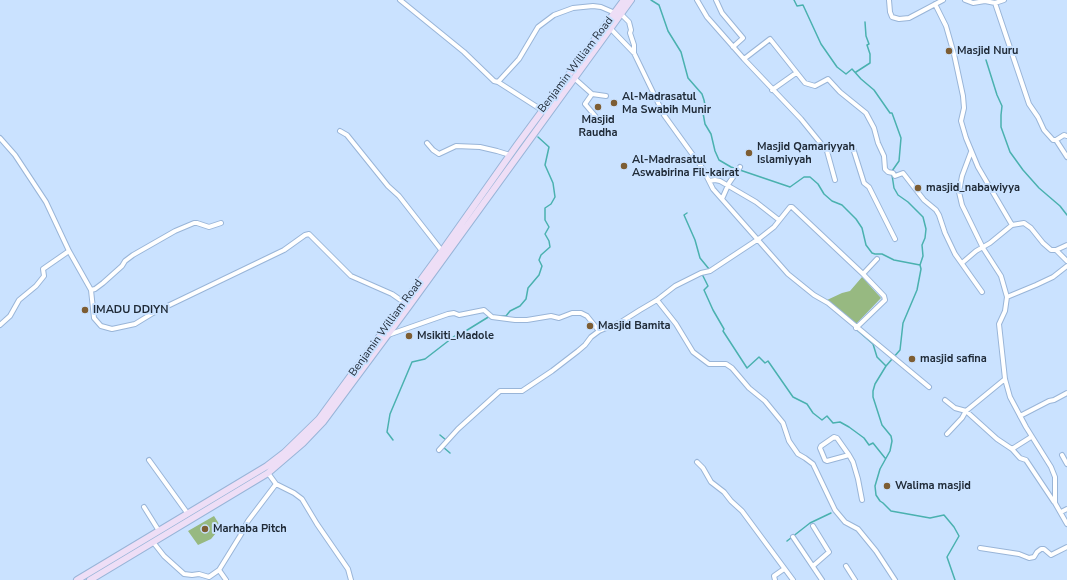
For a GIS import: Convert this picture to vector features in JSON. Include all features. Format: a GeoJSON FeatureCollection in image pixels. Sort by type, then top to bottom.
{"type":"FeatureCollection","features":[{"type":"Feature","properties":{"kind":"main road","name":"Benjamin William Road"},"geometry":{"type":"LineString","coordinates":[[90,580],[268,473],[323,422],[387,336],[442,251],[510,155],[574,78],[610,28],[624,0]]}},
{"type":"Feature","properties":{"kind":"main road","name":"Benjamin William Road"},"geometry":{"type":"LineString","coordinates":[[77,580],[267,466],[300,438],[319,419],[407,305],[546,112],[618,14],[631,0]]}},
{"type":"Feature","properties":{"kind":"street"},"geometry":{"type":"LineString","coordinates":[[400,0],[464,52],[494,81],[546,112]]}},
{"type":"Feature","properties":{"kind":"street"},"geometry":{"type":"LineString","coordinates":[[697,0],[707,18],[772,90],[801,119],[827,151],[836,180]]}},
{"type":"Feature","properties":{"kind":"street"},"geometry":{"type":"LineString","coordinates":[[716,0],[722,13],[743,38],[733,47]]}},
{"type":"Feature","properties":{"kind":"street"},"geometry":{"type":"LineString","coordinates":[[888,0],[892,17],[899,19],[909,18],[943,0]]}},
{"type":"Feature","properties":{"kind":"street"},"geometry":{"type":"LineString","coordinates":[[965,0],[973,3],[985,1],[995,3],[1004,0]]}},
{"type":"Feature","properties":{"kind":"street"},"geometry":{"type":"LineString","coordinates":[[995,3],[1029,104],[1038,117],[1044,130],[1053,140],[1056,140],[1067,157]]}},
{"type":"Feature","properties":{"kind":"street"},"geometry":{"type":"LineString","coordinates":[[935,4],[946,26],[956,60],[964,108],[961,121],[971,152],[978,168],[1012,225]]}},
{"type":"Feature","properties":{"kind":"street"},"geometry":{"type":"LineString","coordinates":[[498,82],[519,59],[538,27],[554,16],[573,8],[593,6],[601,7],[618,14],[629,22],[631,30],[630,33],[634,45],[634,53]]}},
{"type":"Feature","properties":{"kind":"street"},"geometry":{"type":"LineString","coordinates":[[610,28],[634,53],[664,115],[696,157],[713,188],[788,274],[814,295],[828,303],[856,328],[929,387]]}},
{"type":"Feature","properties":{"kind":"street"},"geometry":{"type":"LineString","coordinates":[[744,59],[770,39],[805,83],[814,86],[828,79],[840,92],[866,113],[874,128],[878,143],[884,156],[885,169],[897,176],[903,172],[924,200],[936,210],[950,244],[982,292]]}},
{"type":"Feature","properties":{"kind":"street"},"geometry":{"type":"LineString","coordinates":[[772,90],[796,73]]}},
{"type":"Feature","properties":{"kind":"street"},"geometry":{"type":"LineString","coordinates":[[574,78],[592,94],[606,96]]}},
{"type":"Feature","properties":{"kind":"street"},"geometry":{"type":"LineString","coordinates":[[592,94],[585,104],[596,117]]}},
{"type":"Feature","properties":{"kind":"street"},"geometry":{"type":"LineString","coordinates":[[340,131],[347,135],[388,186],[399,196],[442,251]]}},
{"type":"Feature","properties":{"kind":"street"},"geometry":{"type":"LineString","coordinates":[[1056,140],[1064,135],[1067,136]]}},
{"type":"Feature","properties":{"kind":"street"},"geometry":{"type":"LineString","coordinates":[[0,138],[15,155],[46,202],[69,251],[91,290],[94,318],[101,326],[112,329],[135,324],[153,313],[284,250],[305,235],[309,234],[351,276],[392,294],[407,305]]}},
{"type":"Feature","properties":{"kind":"street"},"geometry":{"type":"LineString","coordinates":[[427,143],[439,154],[456,146],[480,147],[510,155]]}},
{"type":"Feature","properties":{"kind":"street"},"geometry":{"type":"LineString","coordinates":[[827,151],[852,145],[864,183],[869,187],[895,239]]}},
{"type":"Feature","properties":{"kind":"street"},"geometry":{"type":"LineString","coordinates":[[971,152],[962,176],[959,192],[962,206],[983,248],[1001,276],[1007,297],[1005,311],[999,324],[1005,379],[1010,397],[1031,437],[1051,467],[1055,477],[1055,503]]}},
{"type":"Feature","properties":{"kind":"street"},"geometry":{"type":"LineString","coordinates":[[722,199],[728,182],[740,167]]}},
{"type":"Feature","properties":{"kind":"street"},"geometry":{"type":"LineString","coordinates":[[709,181],[720,181],[756,202],[779,220]]}},
{"type":"Feature","properties":{"kind":"street"},"geometry":{"type":"LineString","coordinates":[[439,450],[458,429],[500,391],[522,391],[578,351],[591,337],[600,331],[621,322],[657,300],[675,286],[701,273],[710,271],[758,240],[774,227],[787,210],[792,207],[863,274],[885,298],[885,300],[856,328]]}},
{"type":"Feature","properties":{"kind":"street"},"geometry":{"type":"LineString","coordinates":[[91,290],[104,283],[122,266],[125,261],[133,255],[164,237],[197,222],[209,227],[221,223]]}},
{"type":"Feature","properties":{"kind":"street"},"geometry":{"type":"LineString","coordinates":[[962,263],[1012,225],[1024,223],[1031,228],[1051,250],[1056,250],[1067,245]]}},
{"type":"Feature","properties":{"kind":"street"},"geometry":{"type":"LineString","coordinates":[[1056,250],[1067,261]]}},
{"type":"Feature","properties":{"kind":"street"},"geometry":{"type":"LineString","coordinates":[[0,325],[10,316],[19,300],[36,286],[44,276],[43,269],[69,251]]}},
{"type":"Feature","properties":{"kind":"street"},"geometry":{"type":"LineString","coordinates":[[863,274],[877,259]]}},
{"type":"Feature","properties":{"kind":"street"},"geometry":{"type":"LineString","coordinates":[[1007,297],[1053,277],[1067,266]]}},
{"type":"Feature","properties":{"kind":"street"},"geometry":{"type":"LineString","coordinates":[[657,300],[676,324],[693,352],[709,364],[726,364],[732,368],[749,388],[765,401],[783,423],[789,441],[798,454],[813,464],[835,510],[845,522],[858,529],[876,551],[895,580]]}},
{"type":"Feature","properties":{"kind":"street"},"geometry":{"type":"LineString","coordinates":[[387,336],[454,313],[459,315],[484,310],[491,316],[515,320],[527,320],[550,316],[559,318],[572,313],[581,314],[588,316],[600,331]]}},
{"type":"Feature","properties":{"kind":"street"},"geometry":{"type":"LineString","coordinates":[[947,434],[962,418],[966,411],[1005,379]]}},
{"type":"Feature","properties":{"kind":"street"},"geometry":{"type":"LineString","coordinates":[[1020,416],[1049,400],[1054,400],[1067,393]]}},
{"type":"Feature","properties":{"kind":"street"},"geometry":{"type":"LineString","coordinates":[[945,400],[955,408],[966,411],[997,439],[1012,449],[1020,458],[1026,460],[1061,512],[1067,524]]}},
{"type":"Feature","properties":{"kind":"street"},"geometry":{"type":"LineString","coordinates":[[849,455],[827,461],[825,460],[820,448],[836,437],[849,455],[858,479],[862,500]]}},
{"type":"Feature","properties":{"kind":"street"},"geometry":{"type":"LineString","coordinates":[[1012,449],[1031,437]]}},
{"type":"Feature","properties":{"kind":"street"},"geometry":{"type":"LineString","coordinates":[[1062,455],[1067,464]]}},
{"type":"Feature","properties":{"kind":"street"},"geometry":{"type":"LineString","coordinates":[[149,460],[188,514]]}},
{"type":"Feature","properties":{"kind":"street"},"geometry":{"type":"LineString","coordinates":[[697,462],[711,482],[724,492],[742,511],[793,580]]}},
{"type":"Feature","properties":{"kind":"street"},"geometry":{"type":"LineString","coordinates":[[268,473],[276,484],[302,499],[348,569],[351,580]]}},
{"type":"Feature","properties":{"kind":"street"},"geometry":{"type":"LineString","coordinates":[[153,542],[164,556],[184,574],[199,574],[209,577],[219,570],[248,521],[276,484]]}},
{"type":"Feature","properties":{"kind":"street"},"geometry":{"type":"LineString","coordinates":[[144,507],[159,531]]}},
{"type":"Feature","properties":{"kind":"street"},"geometry":{"type":"LineString","coordinates":[[1061,512],[1067,510]]}},
{"type":"Feature","properties":{"kind":"street"},"geometry":{"type":"LineString","coordinates":[[812,566],[828,552],[813,526]]}},
{"type":"Feature","properties":{"kind":"street"},"geometry":{"type":"LineString","coordinates":[[793,538],[822,580]]}},
{"type":"Feature","properties":{"kind":"street"},"geometry":{"type":"LineString","coordinates":[[980,548],[1018,554],[1030,558],[1034,557],[1037,552],[1043,549],[1051,555],[1067,547]]}},
{"type":"Feature","properties":{"kind":"street"},"geometry":{"type":"LineString","coordinates":[[846,566],[855,580]]}},
{"type":"Feature","properties":{"kind":"street"},"geometry":{"type":"LineString","coordinates":[[775,580],[774,576],[784,568]]}},
{"type":"Feature","properties":{"kind":"street"},"geometry":{"type":"LineString","coordinates":[[219,570],[226,580]]}},
{"type":"Feature","properties":{"kind":"green space"},"geometry":{"type":"Polygon","coordinates":[[[862,277],[881,298],[856,324],[827,300],[850,291],[862,277]]]}},
{"type":"Feature","properties":{"kind":"green space","name":"Marhaba Pitch"},"geometry":{"type":"Polygon","coordinates":[[[214,516],[221,527],[211,539],[198,545],[188,531],[214,516]]]}},
{"type":"Feature","properties":{"kind":"waterway"},"geometry":{"type":"LineString","coordinates":[[651,0],[659,5],[668,31],[681,52],[688,78],[702,94],[705,105],[703,113],[705,124],[711,134],[719,160],[731,167],[790,187],[804,177],[810,177],[818,184],[824,194],[832,201],[842,205],[856,219],[862,228],[866,245],[872,253],[882,254],[894,260],[920,265]]}},
{"type":"Feature","properties":{"kind":"waterway"},"geometry":{"type":"LineString","coordinates":[[794,0],[797,6],[803,5],[821,44],[837,67],[846,74],[852,69],[874,90],[890,113],[892,113],[901,138],[899,161],[892,171]]}},
{"type":"Feature","properties":{"kind":"waterway"},"geometry":{"type":"LineString","coordinates":[[856,72],[870,63],[870,54],[867,45],[869,44],[866,36],[865,22]]}},
{"type":"Feature","properties":{"kind":"waterway"},"geometry":{"type":"LineString","coordinates":[[986,60],[1002,106],[1001,127],[1010,152],[1039,188],[1060,206],[1067,215]]}},
{"type":"Feature","properties":{"kind":"waterway"},"geometry":{"type":"LineString","coordinates":[[497,316],[506,316],[510,311],[520,306],[526,299],[528,288],[539,275],[542,266],[539,260],[541,255],[550,247],[549,241],[545,234],[549,227],[545,220],[545,208],[551,204],[555,197],[553,183],[545,165],[549,147],[538,137]]}},
{"type":"Feature","properties":{"kind":"waterway"},"geometry":{"type":"LineString","coordinates":[[892,175],[894,188],[898,195],[908,202],[923,217],[926,229],[925,238],[922,245],[923,256],[920,265],[921,269],[917,290],[903,323],[900,350],[886,366],[875,384],[873,391],[873,397],[882,425],[891,436],[892,441],[890,451],[880,469],[875,486],[876,495],[891,511],[930,518],[944,515],[959,536],[947,557],[955,580]]}},
{"type":"Feature","properties":{"kind":"waterway"},"geometry":{"type":"LineString","coordinates":[[687,213],[684,215],[695,240],[700,258],[709,269]]}},
{"type":"Feature","properties":{"kind":"waterway"},"geometry":{"type":"LineString","coordinates":[[702,274],[708,286],[704,290],[724,329],[723,331],[747,368],[759,357],[765,363],[768,361],[793,397],[807,404],[813,413],[822,420],[827,416],[833,423],[840,422],[849,427],[864,438],[869,445],[873,443],[885,458]]}},
{"type":"Feature","properties":{"kind":"waterway"},"geometry":{"type":"LineString","coordinates":[[393,440],[387,432],[390,414],[412,362],[425,359],[456,335],[464,332],[490,316]]}},
{"type":"Feature","properties":{"kind":"waterway"},"geometry":{"type":"LineString","coordinates":[[857,330],[873,344],[877,357],[886,366]]}},
{"type":"Feature","properties":{"kind":"waterway"},"geometry":{"type":"LineString","coordinates":[[440,435],[446,440]]}},
{"type":"Feature","properties":{"kind":"waterway"},"geometry":{"type":"LineString","coordinates":[[444,446],[443,447],[450,453]]}},
{"type":"Feature","properties":{"kind":"waterway"},"geometry":{"type":"LineString","coordinates":[[787,541],[810,523],[831,513]]}},
{"type":"Feature","properties":{"kind":"place","name":"Masjid Nuru"},"geometry":{"type":"Point","coordinates":[949,51]}},
{"type":"Feature","properties":{"kind":"place","name":"Al-Madrasatul Ma Swabih Munir"},"geometry":{"type":"Point","coordinates":[614,103]}},
{"type":"Feature","properties":{"kind":"place","name":"Masjid Raudha"},"geometry":{"type":"Point","coordinates":[598,107]}},
{"type":"Feature","properties":{"kind":"place","name":"Masjid Qamariyyah Islamiyyah"},"geometry":{"type":"Point","coordinates":[749,153]}},
{"type":"Feature","properties":{"kind":"place","name":"Al-Madrasatul Aswabirina Fil-kairat"},"geometry":{"type":"Point","coordinates":[624,166]}},
{"type":"Feature","properties":{"kind":"place","name":"masjid_nabawiyya"},"geometry":{"type":"Point","coordinates":[918,188]}},
{"type":"Feature","properties":{"kind":"place","name":"IMADU DDIYN"},"geometry":{"type":"Point","coordinates":[85,310]}},
{"type":"Feature","properties":{"kind":"place","name":"Masjid Bamita"},"geometry":{"type":"Point","coordinates":[590,326]}},
{"type":"Feature","properties":{"kind":"place","name":"Msikiti_Madole"},"geometry":{"type":"Point","coordinates":[409,336]}},
{"type":"Feature","properties":{"kind":"place","name":"masjid safina"},"geometry":{"type":"Point","coordinates":[912,359]}},
{"type":"Feature","properties":{"kind":"place","name":"Walima masjid"},"geometry":{"type":"Point","coordinates":[887,486]}},
{"type":"Feature","properties":{"kind":"place","name":"Marhaba Pitch"},"geometry":{"type":"Point","coordinates":[205,529]}}]}
